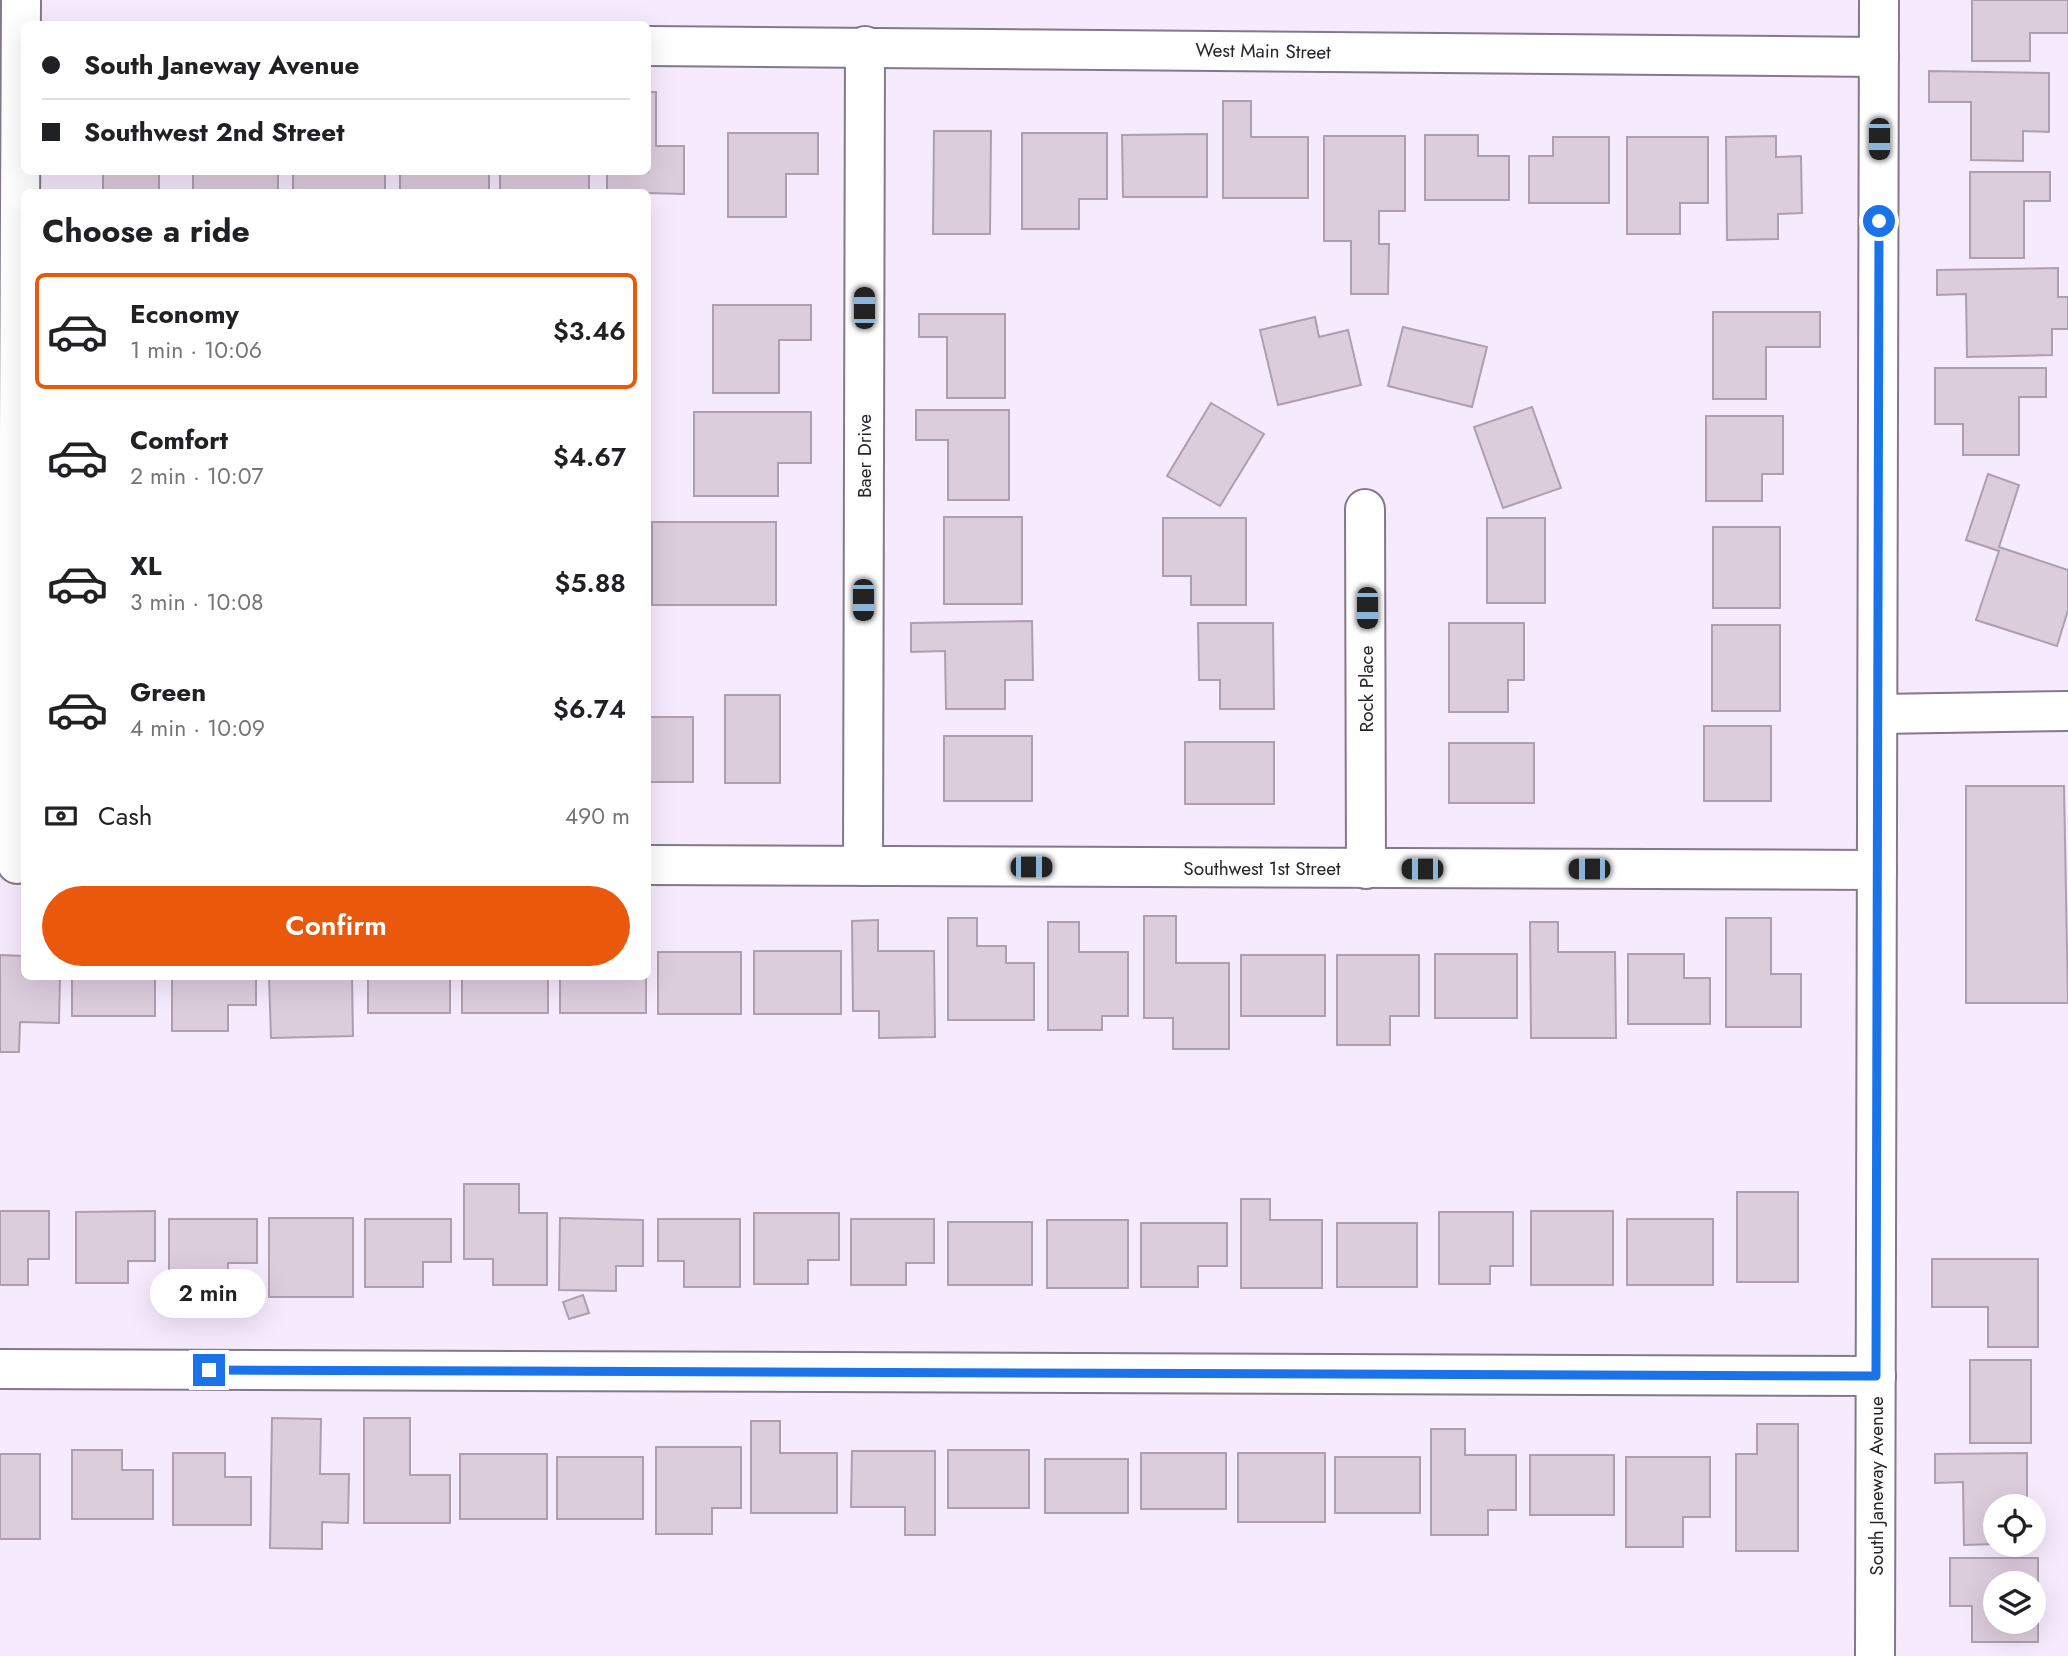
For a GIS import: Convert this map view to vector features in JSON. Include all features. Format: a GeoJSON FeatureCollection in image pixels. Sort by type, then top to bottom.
{"type":"FeatureCollection","features":[{"type":"Feature","properties":{"kind":"street"},"geometry":{"type":"LineString","coordinates":[[21,0],[22,21]]}},
{"type":"Feature","properties":{"kind":"street","name":"South Janeway Avenue"},"geometry":{"type":"LineString","coordinates":[[1875,1656],[1879,0]]}},
{"type":"Feature","properties":{"kind":"street","name":"West Main Street"},"geometry":{"type":"LineString","coordinates":[[651,46],[1879,57]]}},
{"type":"Feature","properties":{"kind":"street","name":"Baer Drive"},"geometry":{"type":"LineString","coordinates":[[863,866],[865,46]]}},
{"type":"Feature","properties":{"kind":"street"},"geometry":{"type":"LineString","coordinates":[[14,864],[21,228]]}},
{"type":"Feature","properties":{"kind":"street","name":"Rock Place"},"geometry":{"type":"LineString","coordinates":[[1365,509],[1366,869]]}},
{"type":"Feature","properties":{"kind":"street"},"geometry":{"type":"LineString","coordinates":[[1878,714],[2068,711]]}},
{"type":"Feature","properties":{"kind":"street","name":"Southwest 1st Street"},"geometry":{"type":"LineString","coordinates":[[651,865],[1877,870]]}},
{"type":"Feature","properties":{"kind":"street"},"geometry":{"type":"LineString","coordinates":[[0,1369],[1876,1376]]}},
{"type":"Feature","properties":{"kind":"building"},"geometry":{"type":"Polygon","coordinates":[[[1972,0],[2068,0],[2068,33],[2030,33],[2030,61],[1972,61],[1972,0]]]}},
{"type":"Feature","properties":{"kind":"building"},"geometry":{"type":"Polygon","coordinates":[[[1929,71],[2049,73],[2049,132],[2023,131],[2023,161],[1971,160],[1971,102],[1929,102],[1929,71]]]}},
{"type":"Feature","properties":{"kind":"building"},"geometry":{"type":"Polygon","coordinates":[[[651,92],[656,92],[656,146],[684,146],[684,194],[651,193],[651,189],[607,189],[607,175],[651,175],[651,92]]]}},
{"type":"Feature","properties":{"kind":"building"},"geometry":{"type":"Polygon","coordinates":[[[1223,101],[1251,101],[1251,137],[1308,137],[1308,198],[1223,198],[1223,101]]]}},
{"type":"Feature","properties":{"kind":"building"},"geometry":{"type":"Polygon","coordinates":[[[934,131],[991,131],[990,234],[933,234],[934,131]]]}},
{"type":"Feature","properties":{"kind":"building"},"geometry":{"type":"Polygon","coordinates":[[[728,133],[818,133],[818,174],[786,174],[786,217],[728,217],[728,133]]]}},
{"type":"Feature","properties":{"kind":"building"},"geometry":{"type":"Polygon","coordinates":[[[1022,133],[1107,133],[1107,199],[1079,199],[1079,229],[1022,229],[1022,133]]]}},
{"type":"Feature","properties":{"kind":"building"},"geometry":{"type":"Polygon","coordinates":[[[1207,134],[1207,197],[1123,197],[1122,135],[1207,134]]]}},
{"type":"Feature","properties":{"kind":"building"},"geometry":{"type":"Polygon","coordinates":[[[1425,135],[1478,135],[1478,156],[1509,156],[1509,200],[1425,200],[1425,135]]]}},
{"type":"Feature","properties":{"kind":"building"},"geometry":{"type":"Polygon","coordinates":[[[1324,136],[1405,136],[1405,211],[1379,211],[1379,244],[1389,244],[1388,294],[1351,294],[1351,241],[1324,241],[1324,136]]]}},
{"type":"Feature","properties":{"kind":"building"},"geometry":{"type":"Polygon","coordinates":[[[1776,136],[1776,157],[1801,156],[1802,213],[1778,214],[1778,239],[1727,240],[1726,137],[1776,136]]]}},
{"type":"Feature","properties":{"kind":"building"},"geometry":{"type":"Polygon","coordinates":[[[1553,137],[1609,137],[1609,203],[1529,203],[1529,156],[1553,156],[1553,137]]]}},
{"type":"Feature","properties":{"kind":"building"},"geometry":{"type":"Polygon","coordinates":[[[1627,137],[1708,137],[1708,203],[1680,203],[1680,234],[1627,234],[1627,137]]]}},
{"type":"Feature","properties":{"kind":"building"},"geometry":{"type":"Polygon","coordinates":[[[1970,172],[2050,172],[2050,201],[2024,201],[2024,258],[1970,258],[1970,172]]]}},
{"type":"Feature","properties":{"kind":"building"},"geometry":{"type":"Polygon","coordinates":[[[103,175],[159,175],[159,189],[103,189],[103,175]]]}},
{"type":"Feature","properties":{"kind":"building"},"geometry":{"type":"Polygon","coordinates":[[[193,175],[278,175],[278,189],[193,189],[193,175]]]}},
{"type":"Feature","properties":{"kind":"building"},"geometry":{"type":"Polygon","coordinates":[[[293,175],[385,175],[385,189],[293,189],[293,175]]]}},
{"type":"Feature","properties":{"kind":"building"},"geometry":{"type":"Polygon","coordinates":[[[400,175],[489,175],[489,189],[400,189],[400,175]]]}},
{"type":"Feature","properties":{"kind":"building"},"geometry":{"type":"Polygon","coordinates":[[[500,175],[589,175],[589,189],[500,189],[500,175]]]}},
{"type":"Feature","properties":{"kind":"building"},"geometry":{"type":"Polygon","coordinates":[[[2058,268],[2058,297],[2068,297],[2068,329],[2052,329],[2052,355],[1967,357],[1966,294],[1937,295],[1937,270],[2058,268]]]}},
{"type":"Feature","properties":{"kind":"building"},"geometry":{"type":"Polygon","coordinates":[[[713,305],[811,305],[811,340],[779,340],[779,393],[713,393],[713,305]]]}},
{"type":"Feature","properties":{"kind":"building"},"geometry":{"type":"Polygon","coordinates":[[[1713,312],[1820,312],[1820,347],[1766,347],[1766,399],[1713,399],[1713,312]]]}},
{"type":"Feature","properties":{"kind":"building"},"geometry":{"type":"Polygon","coordinates":[[[919,314],[1005,314],[1005,398],[947,398],[947,337],[919,337],[919,314]]]}},
{"type":"Feature","properties":{"kind":"building"},"geometry":{"type":"Polygon","coordinates":[[[1315,317],[1319,337],[1348,330],[1361,385],[1278,405],[1260,330],[1315,317]]]}},
{"type":"Feature","properties":{"kind":"building"},"geometry":{"type":"Polygon","coordinates":[[[1403,327],[1487,347],[1472,407],[1388,386],[1403,327]]]}},
{"type":"Feature","properties":{"kind":"building"},"geometry":{"type":"Polygon","coordinates":[[[1935,368],[2046,368],[2046,397],[2019,397],[2019,455],[1963,455],[1963,424],[1935,424],[1935,368]]]}},
{"type":"Feature","properties":{"kind":"building"},"geometry":{"type":"Polygon","coordinates":[[[1211,403],[1264,434],[1220,506],[1167,476],[1211,403]]]}},
{"type":"Feature","properties":{"kind":"building"},"geometry":{"type":"Polygon","coordinates":[[[1532,407],[1561,488],[1503,508],[1474,427],[1532,407]]]}},
{"type":"Feature","properties":{"kind":"building"},"geometry":{"type":"Polygon","coordinates":[[[916,410],[1009,410],[1009,500],[948,500],[948,440],[916,440],[916,410]]]}},
{"type":"Feature","properties":{"kind":"building"},"geometry":{"type":"Polygon","coordinates":[[[694,412],[811,412],[811,463],[778,463],[778,496],[694,496],[694,412]]]}},
{"type":"Feature","properties":{"kind":"building"},"geometry":{"type":"Polygon","coordinates":[[[1706,416],[1783,416],[1783,474],[1762,474],[1762,501],[1706,501],[1706,416]]]}},
{"type":"Feature","properties":{"kind":"building"},"geometry":{"type":"Polygon","coordinates":[[[1988,474],[2019,485],[1999,547],[2068,570],[2068,610],[2057,646],[1976,620],[1999,551],[1966,540],[1988,474]]]}},
{"type":"Feature","properties":{"kind":"building"},"geometry":{"type":"Polygon","coordinates":[[[944,517],[1022,517],[1022,604],[944,604],[944,517]]]}},
{"type":"Feature","properties":{"kind":"building"},"geometry":{"type":"Polygon","coordinates":[[[1163,518],[1246,518],[1246,605],[1191,605],[1191,576],[1163,576],[1163,518]]]}},
{"type":"Feature","properties":{"kind":"building"},"geometry":{"type":"Polygon","coordinates":[[[1487,518],[1545,518],[1545,603],[1487,603],[1487,518]]]}},
{"type":"Feature","properties":{"kind":"building"},"geometry":{"type":"Polygon","coordinates":[[[652,522],[776,522],[776,605],[652,605],[652,522]]]}},
{"type":"Feature","properties":{"kind":"building"},"geometry":{"type":"Polygon","coordinates":[[[1713,527],[1780,527],[1780,608],[1713,608],[1713,527]]]}},
{"type":"Feature","properties":{"kind":"building"},"geometry":{"type":"Polygon","coordinates":[[[1032,621],[1033,680],[1005,680],[1005,709],[946,709],[945,651],[911,652],[911,623],[1032,621]]]}},
{"type":"Feature","properties":{"kind":"building"},"geometry":{"type":"Polygon","coordinates":[[[1198,623],[1273,623],[1274,709],[1220,709],[1220,680],[1199,680],[1198,623]]]}},
{"type":"Feature","properties":{"kind":"building"},"geometry":{"type":"Polygon","coordinates":[[[1449,623],[1524,623],[1524,680],[1508,680],[1508,712],[1449,712],[1449,623]]]}},
{"type":"Feature","properties":{"kind":"building"},"geometry":{"type":"Polygon","coordinates":[[[1712,625],[1780,625],[1780,711],[1712,711],[1712,625]]]}},
{"type":"Feature","properties":{"kind":"building"},"geometry":{"type":"Polygon","coordinates":[[[725,695],[780,695],[780,783],[725,783],[725,695]]]}},
{"type":"Feature","properties":{"kind":"building"},"geometry":{"type":"Polygon","coordinates":[[[651,717],[693,717],[693,782],[651,782],[651,717]]]}},
{"type":"Feature","properties":{"kind":"building"},"geometry":{"type":"Polygon","coordinates":[[[1704,726],[1771,726],[1771,801],[1704,801],[1704,726]]]}},
{"type":"Feature","properties":{"kind":"building"},"geometry":{"type":"Polygon","coordinates":[[[944,736],[1032,736],[1032,801],[944,801],[944,736]]]}},
{"type":"Feature","properties":{"kind":"building"},"geometry":{"type":"Polygon","coordinates":[[[1185,742],[1274,742],[1274,804],[1185,804],[1185,742]]]}},
{"type":"Feature","properties":{"kind":"building"},"geometry":{"type":"Polygon","coordinates":[[[1449,743],[1534,743],[1534,803],[1449,803],[1449,743]]]}},
{"type":"Feature","properties":{"kind":"building"},"geometry":{"type":"Polygon","coordinates":[[[1966,786],[2064,786],[2068,1003],[1966,1003],[1966,786]]]}},
{"type":"Feature","properties":{"kind":"building"},"geometry":{"type":"Polygon","coordinates":[[[1144,916],[1176,916],[1176,963],[1229,963],[1229,1049],[1173,1049],[1173,1018],[1144,1018],[1144,916]]]}},
{"type":"Feature","properties":{"kind":"building"},"geometry":{"type":"Polygon","coordinates":[[[948,918],[977,918],[977,946],[1006,946],[1006,963],[1034,963],[1034,1020],[948,1020],[948,918]]]}},
{"type":"Feature","properties":{"kind":"building"},"geometry":{"type":"Polygon","coordinates":[[[1726,918],[1771,918],[1771,974],[1801,974],[1801,1027],[1726,1027],[1726,918]]]}},
{"type":"Feature","properties":{"kind":"building"},"geometry":{"type":"Polygon","coordinates":[[[878,920],[878,951],[934,951],[935,1037],[879,1038],[879,1011],[853,1011],[852,921],[878,920]]]}},
{"type":"Feature","properties":{"kind":"building"},"geometry":{"type":"Polygon","coordinates":[[[1048,922],[1079,922],[1079,952],[1128,952],[1128,1016],[1102,1016],[1102,1030],[1048,1030],[1048,922]]]}},
{"type":"Feature","properties":{"kind":"building"},"geometry":{"type":"Polygon","coordinates":[[[1530,922],[1558,922],[1558,952],[1615,952],[1616,1038],[1531,1038],[1530,922]]]}},
{"type":"Feature","properties":{"kind":"building"},"geometry":{"type":"Polygon","coordinates":[[[754,951],[841,951],[841,1014],[754,1014],[754,951]]]}},
{"type":"Feature","properties":{"kind":"building"},"geometry":{"type":"Polygon","coordinates":[[[658,952],[741,952],[741,1014],[658,1014],[658,952]]]}},
{"type":"Feature","properties":{"kind":"building"},"geometry":{"type":"Polygon","coordinates":[[[1435,954],[1517,954],[1517,1018],[1435,1018],[1435,954]]]}},
{"type":"Feature","properties":{"kind":"building"},"geometry":{"type":"Polygon","coordinates":[[[1628,954],[1684,954],[1684,978],[1710,978],[1710,1024],[1628,1024],[1628,954]]]}},
{"type":"Feature","properties":{"kind":"building"},"geometry":{"type":"Polygon","coordinates":[[[0,955],[21,956],[21,980],[60,980],[59,1023],[20,1022],[19,1052],[0,1052],[0,955]]]}},
{"type":"Feature","properties":{"kind":"building"},"geometry":{"type":"Polygon","coordinates":[[[1241,955],[1325,955],[1325,1016],[1241,1016],[1241,955]]]}},
{"type":"Feature","properties":{"kind":"building"},"geometry":{"type":"Polygon","coordinates":[[[1337,955],[1419,955],[1419,1016],[1390,1016],[1390,1045],[1337,1045],[1337,955]]]}},
{"type":"Feature","properties":{"kind":"building"},"geometry":{"type":"Polygon","coordinates":[[[72,980],[155,980],[155,1016],[72,1016],[72,980]]]}},
{"type":"Feature","properties":{"kind":"building"},"geometry":{"type":"Polygon","coordinates":[[[172,980],[256,980],[256,1005],[228,1005],[228,1031],[172,1031],[172,980]]]}},
{"type":"Feature","properties":{"kind":"building"},"geometry":{"type":"Polygon","coordinates":[[[269,980],[352,980],[353,1036],[271,1038],[269,980]]]}},
{"type":"Feature","properties":{"kind":"building"},"geometry":{"type":"Polygon","coordinates":[[[368,980],[450,980],[450,1013],[368,1013],[368,980]]]}},
{"type":"Feature","properties":{"kind":"building"},"geometry":{"type":"Polygon","coordinates":[[[462,980],[548,980],[548,1013],[462,1013],[462,980]]]}},
{"type":"Feature","properties":{"kind":"building"},"geometry":{"type":"Polygon","coordinates":[[[560,980],[646,980],[646,1013],[560,1013],[560,980]]]}},
{"type":"Feature","properties":{"kind":"building"},"geometry":{"type":"Polygon","coordinates":[[[464,1184],[519,1184],[519,1213],[547,1213],[547,1285],[493,1285],[493,1259],[464,1259],[464,1184]]]}},
{"type":"Feature","properties":{"kind":"building"},"geometry":{"type":"Polygon","coordinates":[[[1737,1192],[1798,1192],[1798,1282],[1737,1282],[1737,1192]]]}},
{"type":"Feature","properties":{"kind":"building"},"geometry":{"type":"Polygon","coordinates":[[[1241,1199],[1270,1199],[1270,1220],[1322,1220],[1322,1288],[1241,1288],[1241,1199]]]}},
{"type":"Feature","properties":{"kind":"building"},"geometry":{"type":"Polygon","coordinates":[[[0,1211],[49,1211],[49,1259],[28,1259],[28,1285],[0,1285],[0,1211]]]}},
{"type":"Feature","properties":{"kind":"building"},"geometry":{"type":"Polygon","coordinates":[[[155,1211],[155,1261],[128,1261],[128,1283],[76,1283],[76,1212],[155,1211]]]}},
{"type":"Feature","properties":{"kind":"building"},"geometry":{"type":"Polygon","coordinates":[[[1531,1211],[1613,1211],[1613,1285],[1531,1285],[1531,1211]]]}},
{"type":"Feature","properties":{"kind":"building"},"geometry":{"type":"Polygon","coordinates":[[[1439,1212],[1513,1212],[1513,1266],[1490,1266],[1490,1284],[1439,1284],[1439,1212]]]}},
{"type":"Feature","properties":{"kind":"building"},"geometry":{"type":"Polygon","coordinates":[[[754,1213],[839,1213],[839,1260],[808,1260],[808,1284],[754,1284],[754,1213]]]}},
{"type":"Feature","properties":{"kind":"building"},"geometry":{"type":"Polygon","coordinates":[[[269,1218],[353,1218],[353,1297],[269,1297],[269,1218]]]}},
{"type":"Feature","properties":{"kind":"building"},"geometry":{"type":"Polygon","coordinates":[[[560,1218],[643,1220],[643,1266],[616,1266],[616,1291],[559,1290],[560,1218]]]}},
{"type":"Feature","properties":{"kind":"building"},"geometry":{"type":"Polygon","coordinates":[[[169,1219],[257,1219],[257,1263],[228,1263],[228,1285],[169,1285],[169,1219]]]}},
{"type":"Feature","properties":{"kind":"building"},"geometry":{"type":"Polygon","coordinates":[[[365,1219],[451,1219],[451,1262],[423,1262],[423,1287],[365,1287],[365,1219]]]}},
{"type":"Feature","properties":{"kind":"building"},"geometry":{"type":"Polygon","coordinates":[[[658,1219],[740,1219],[740,1287],[684,1287],[684,1261],[658,1261],[658,1219]]]}},
{"type":"Feature","properties":{"kind":"building"},"geometry":{"type":"Polygon","coordinates":[[[851,1219],[934,1219],[934,1263],[906,1263],[906,1285],[851,1285],[851,1219]]]}},
{"type":"Feature","properties":{"kind":"building"},"geometry":{"type":"Polygon","coordinates":[[[1627,1219],[1713,1219],[1713,1285],[1627,1285],[1627,1219]]]}},
{"type":"Feature","properties":{"kind":"building"},"geometry":{"type":"Polygon","coordinates":[[[1047,1220],[1128,1220],[1128,1288],[1047,1288],[1047,1220]]]}},
{"type":"Feature","properties":{"kind":"building"},"geometry":{"type":"Polygon","coordinates":[[[948,1222],[1032,1222],[1032,1285],[948,1285],[948,1222]]]}},
{"type":"Feature","properties":{"kind":"building"},"geometry":{"type":"Polygon","coordinates":[[[1141,1223],[1227,1223],[1227,1266],[1198,1266],[1198,1287],[1141,1287],[1141,1223]]]}},
{"type":"Feature","properties":{"kind":"building"},"geometry":{"type":"Polygon","coordinates":[[[1337,1223],[1417,1223],[1417,1287],[1337,1287],[1337,1223]]]}},
{"type":"Feature","properties":{"kind":"building"},"geometry":{"type":"Polygon","coordinates":[[[1932,1259],[2038,1259],[2038,1347],[1988,1347],[1988,1307],[1932,1307],[1932,1259]]]}},
{"type":"Feature","properties":{"kind":"building"},"geometry":{"type":"Polygon","coordinates":[[[583,1295],[589,1313],[569,1319],[563,1302],[583,1295]]]}},
{"type":"Feature","properties":{"kind":"building"},"geometry":{"type":"Polygon","coordinates":[[[1970,1360],[2031,1360],[2031,1443],[1970,1443],[1970,1360]]]}},
{"type":"Feature","properties":{"kind":"building"},"geometry":{"type":"Polygon","coordinates":[[[272,1418],[321,1419],[320,1474],[349,1474],[348,1523],[322,1522],[322,1549],[270,1548],[272,1418]]]}},
{"type":"Feature","properties":{"kind":"building"},"geometry":{"type":"Polygon","coordinates":[[[364,1418],[410,1418],[410,1475],[450,1475],[450,1523],[364,1523],[364,1418]]]}},
{"type":"Feature","properties":{"kind":"building"},"geometry":{"type":"Polygon","coordinates":[[[751,1421],[780,1421],[780,1453],[837,1453],[837,1513],[751,1513],[751,1421]]]}},
{"type":"Feature","properties":{"kind":"building"},"geometry":{"type":"Polygon","coordinates":[[[1757,1424],[1798,1424],[1798,1551],[1736,1551],[1736,1454],[1757,1454],[1757,1424]]]}},
{"type":"Feature","properties":{"kind":"building"},"geometry":{"type":"Polygon","coordinates":[[[1431,1429],[1465,1429],[1465,1455],[1516,1455],[1516,1510],[1488,1510],[1488,1535],[1431,1535],[1431,1429]]]}},
{"type":"Feature","properties":{"kind":"building"},"geometry":{"type":"Polygon","coordinates":[[[656,1447],[741,1447],[741,1508],[712,1508],[712,1534],[656,1534],[656,1447]]]}},
{"type":"Feature","properties":{"kind":"building"},"geometry":{"type":"Polygon","coordinates":[[[72,1450],[122,1450],[122,1470],[153,1470],[153,1519],[72,1519],[72,1450]]]}},
{"type":"Feature","properties":{"kind":"building"},"geometry":{"type":"Polygon","coordinates":[[[948,1450],[1029,1450],[1029,1508],[948,1508],[948,1450]]]}},
{"type":"Feature","properties":{"kind":"building"},"geometry":{"type":"Polygon","coordinates":[[[852,1451],[935,1451],[935,1535],[905,1535],[905,1507],[851,1507],[852,1451]]]}},
{"type":"Feature","properties":{"kind":"building"},"geometry":{"type":"Polygon","coordinates":[[[173,1453],[225,1453],[225,1477],[251,1477],[251,1525],[173,1525],[173,1453]]]}},
{"type":"Feature","properties":{"kind":"building"},"geometry":{"type":"Polygon","coordinates":[[[1141,1453],[1226,1453],[1226,1509],[1141,1509],[1141,1453]]]}},
{"type":"Feature","properties":{"kind":"building"},"geometry":{"type":"Polygon","coordinates":[[[1238,1453],[1325,1453],[1325,1522],[1238,1522],[1238,1453]]]}},
{"type":"Feature","properties":{"kind":"building"},"geometry":{"type":"Polygon","coordinates":[[[2027,1453],[2027,1494],[1983,1494],[1983,1544],[1964,1545],[1963,1482],[1935,1483],[1935,1454],[2027,1453]]]}},
{"type":"Feature","properties":{"kind":"building"},"geometry":{"type":"Polygon","coordinates":[[[0,1454],[40,1454],[40,1539],[0,1539],[0,1454]]]}},
{"type":"Feature","properties":{"kind":"building"},"geometry":{"type":"Polygon","coordinates":[[[460,1454],[547,1454],[547,1519],[460,1519],[460,1454]]]}},
{"type":"Feature","properties":{"kind":"building"},"geometry":{"type":"Polygon","coordinates":[[[1530,1455],[1614,1455],[1614,1515],[1530,1515],[1530,1455]]]}},
{"type":"Feature","properties":{"kind":"building"},"geometry":{"type":"Polygon","coordinates":[[[557,1457],[643,1457],[643,1519],[557,1519],[557,1457]]]}},
{"type":"Feature","properties":{"kind":"building"},"geometry":{"type":"Polygon","coordinates":[[[1335,1457],[1420,1457],[1420,1513],[1335,1513],[1335,1457]]]}},
{"type":"Feature","properties":{"kind":"building"},"geometry":{"type":"Polygon","coordinates":[[[1626,1457],[1710,1457],[1710,1517],[1683,1517],[1683,1547],[1626,1547],[1626,1457]]]}},
{"type":"Feature","properties":{"kind":"building"},"geometry":{"type":"Polygon","coordinates":[[[1045,1459],[1128,1459],[1128,1513],[1045,1513],[1045,1459]]]}},
{"type":"Feature","properties":{"kind":"building"},"geometry":{"type":"Polygon","coordinates":[[[1950,1558],[2038,1558],[2038,1571],[1983,1571],[1983,1634],[2038,1634],[2038,1642],[1972,1642],[1972,1606],[1950,1606],[1950,1558]]]}},
{"type":"Feature","properties":{"kind":"route"},"geometry":{"type":"LineString","coordinates":[[209,1370],[1876,1376],[1879,221]]}}]}
